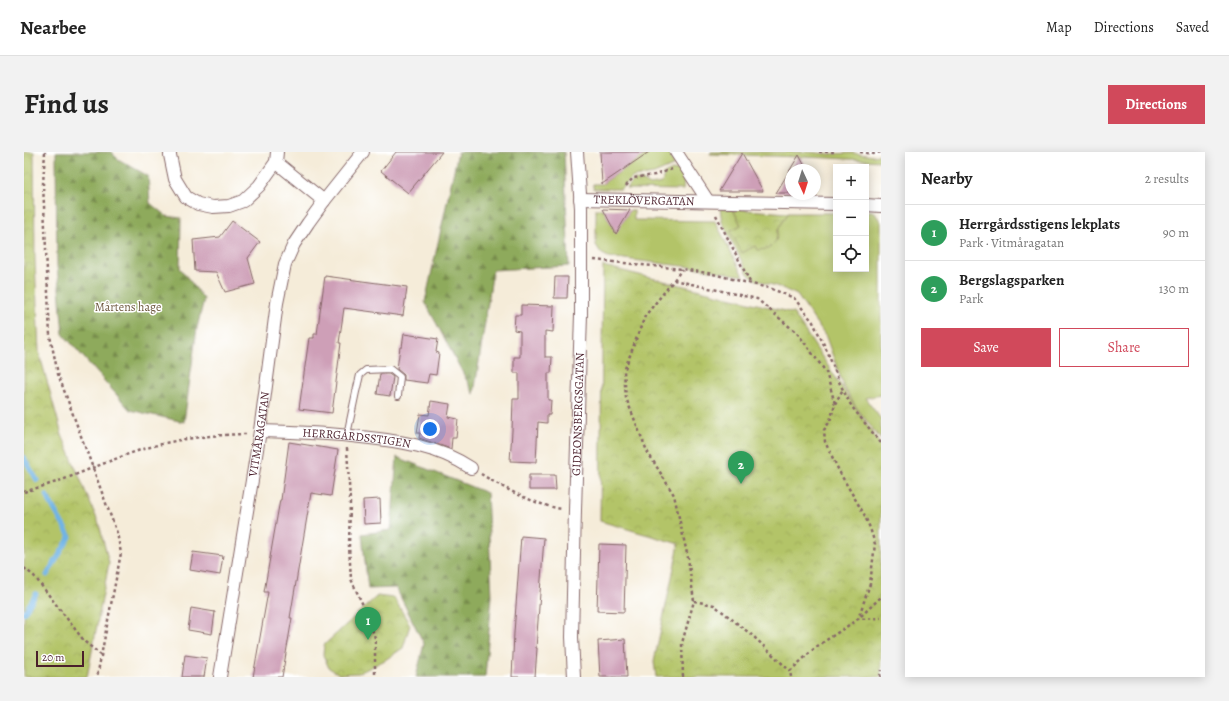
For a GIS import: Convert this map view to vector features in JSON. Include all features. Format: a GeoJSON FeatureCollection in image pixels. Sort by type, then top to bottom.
{"type":"FeatureCollection","features":[{"type":"Feature","properties":{"kind":"street"},"geometry":{"type":"LineString","coordinates":[[170,152],[175,179],[186,197],[198,204],[213,207],[229,206],[243,201],[259,186],[276,157],[324,201]]}},
{"type":"Feature","properties":{"kind":"street","name":"VITMÅRAGATAN"},"geometry":{"type":"LineString","coordinates":[[220,677],[260,431],[276,303],[285,264],[294,244],[324,201],[363,152]]}},
{"type":"Feature","properties":{"kind":"street","name":"GIDEONSBERGSGATAN"},"geometry":{"type":"LineString","coordinates":[[574,677],[572,637],[581,314],[580,199],[577,152]]}},
{"type":"Feature","properties":{"kind":"street","name":"TREKLÖVERGATAN"},"geometry":{"type":"LineString","coordinates":[[676,152],[708,201]]}},
{"type":"Feature","properties":{"kind":"street","name":"TREKLÖVERGATAN"},"geometry":{"type":"LineString","coordinates":[[580,199],[833,204]]}},
{"type":"Feature","properties":{"kind":"street"},"geometry":{"type":"LineString","coordinates":[[869,205],[881,206]]}},
{"type":"Feature","properties":{"kind":"street","name":"HERRGÅRDSSTIGEN"},"geometry":{"type":"LineString","coordinates":[[260,431],[347,435],[411,443],[444,454],[463,462],[471,468]]}},
{"type":"Feature","properties":{"kind":"lane"},"geometry":{"type":"LineString","coordinates":[[347,435],[360,375],[366,370],[390,369],[400,377],[398,396]]}},
{"type":"Feature","properties":{"kind":"path"},"geometry":{"type":"LineString","coordinates":[[45,152],[43,184],[50,336],[58,374],[117,532],[121,553],[97,677]]}},
{"type":"Feature","properties":{"kind":"path"},"geometry":{"type":"LineString","coordinates":[[819,152],[836,152]]}},
{"type":"Feature","properties":{"kind":"path"},"geometry":{"type":"LineString","coordinates":[[860,152],[873,154],[881,152]]}},
{"type":"Feature","properties":{"kind":"path"},"geometry":{"type":"LineString","coordinates":[[623,200],[624,188],[633,178],[655,176],[674,168],[686,167]]}},
{"type":"Feature","properties":{"kind":"path"},"geometry":{"type":"LineString","coordinates":[[708,201],[751,284]]}},
{"type":"Feature","properties":{"kind":"path"},"geometry":{"type":"LineString","coordinates":[[591,260],[713,274],[772,289],[794,298],[813,322],[828,351],[852,407],[881,444]]}},
{"type":"Feature","properties":{"kind":"path"},"geometry":{"type":"LineString","coordinates":[[682,270],[645,316],[624,371],[626,398],[647,451],[674,496],[688,558],[694,602],[682,643],[683,677]]}},
{"type":"Feature","properties":{"kind":"path"},"geometry":{"type":"LineString","coordinates":[[674,280],[757,299],[798,334],[822,366],[826,372],[835,404]]}},
{"type":"Feature","properties":{"kind":"path"},"geometry":{"type":"LineString","coordinates":[[843,389],[835,404],[830,421],[824,430],[825,442],[841,475],[864,514],[870,528],[874,544],[870,584],[858,619]]}},
{"type":"Feature","properties":{"kind":"path"},"geometry":{"type":"LineString","coordinates":[[24,492],[58,482],[116,458],[149,447],[183,439],[217,435],[255,434],[260,431]]}},
{"type":"Feature","properties":{"kind":"path"},"geometry":{"type":"LineString","coordinates":[[347,435],[351,579],[367,614],[374,638],[375,677]]}},
{"type":"Feature","properties":{"kind":"path"},"geometry":{"type":"LineString","coordinates":[[471,468],[486,478],[540,504],[575,510]]}},
{"type":"Feature","properties":{"kind":"path"},"geometry":{"type":"LineString","coordinates":[[24,568],[34,576],[85,642],[101,655]]}},
{"type":"Feature","properties":{"kind":"path"},"geometry":{"type":"LineString","coordinates":[[790,671],[816,647],[858,619],[881,597]]}},
{"type":"Feature","properties":{"kind":"path"},"geometry":{"type":"LineString","coordinates":[[694,602],[714,605],[753,636],[790,671],[791,677]]}},
{"type":"Feature","properties":{"kind":"path"},"geometry":{"type":"LineString","coordinates":[[858,619],[881,618]]}},
{"type":"Feature","properties":{"kind":"path"},"geometry":{"type":"LineString","coordinates":[[880,677],[881,670]]}},
{"type":"Feature","properties":{"kind":"green space"},"geometry":{"type":"Polygon","coordinates":[[[24,152],[34,152],[35,260],[39,352],[62,435],[99,524],[109,563],[87,677],[24,677],[24,152]]]}},
{"type":"Feature","properties":{"kind":"green space","name":"Mårtens hage"},"geometry":{"type":"Polygon","coordinates":[[[56,152],[111,152],[118,159],[148,176],[150,203],[166,216],[181,218],[180,268],[204,299],[197,328],[184,422],[130,410],[63,334],[57,266],[56,152]]]}},
{"type":"Feature","properties":{"kind":"green space"},"geometry":{"type":"Polygon","coordinates":[[[458,152],[564,152],[569,266],[493,270],[474,394],[425,302],[458,152]]]}},
{"type":"Feature","properties":{"kind":"green space"},"geometry":{"type":"Polygon","coordinates":[[[649,152],[668,152],[675,165],[654,174],[633,177],[621,189],[594,189],[593,184],[602,184],[649,152]]]}},
{"type":"Feature","properties":{"kind":"green space"},"geometry":{"type":"Polygon","coordinates":[[[711,152],[853,153],[873,156],[881,154],[881,161],[710,154],[711,152]]]}},
{"type":"Feature","properties":{"kind":"green space"},"geometry":{"type":"Polygon","coordinates":[[[672,170],[679,171],[684,179],[683,190],[626,189],[634,180],[644,181],[650,185],[662,183],[664,174],[672,170]]]}},
{"type":"Feature","properties":{"kind":"green space"},"geometry":{"type":"Polygon","coordinates":[[[596,209],[603,209],[616,233],[630,210],[634,210],[634,220],[715,221],[743,276],[699,268],[608,257],[601,253],[596,245],[596,209]]]}},
{"type":"Feature","properties":{"kind":"green space"},"geometry":{"type":"Polygon","coordinates":[[[720,209],[733,209],[741,225],[730,231],[755,246],[776,241],[778,230],[788,213],[833,213],[833,272],[869,272],[869,212],[874,212],[881,222],[881,395],[865,398],[881,419],[881,440],[854,404],[844,387],[826,337],[797,295],[782,288],[754,279],[748,274],[722,222],[720,209]]]}},
{"type":"Feature","properties":{"kind":"green space"},"geometry":{"type":"Polygon","coordinates":[[[733,209],[788,213],[778,230],[776,241],[768,249],[757,250],[755,246],[742,253],[730,231],[741,225],[733,209]]]}},
{"type":"Feature","properties":{"kind":"green space"},"geometry":{"type":"Polygon","coordinates":[[[603,266],[793,313],[881,446],[881,677],[656,677],[654,661],[679,544],[600,521],[603,266]]]}},
{"type":"Feature","properties":{"kind":"green space"},"geometry":{"type":"Polygon","coordinates":[[[397,457],[487,493],[492,596],[485,677],[416,677],[424,644],[396,588],[368,589],[362,534],[391,530],[397,457]]]}},
{"type":"Feature","properties":{"kind":"green space"},"geometry":{"type":"Polygon","coordinates":[[[377,596],[394,598],[410,625],[403,648],[385,660],[359,673],[339,674],[329,668],[323,655],[324,645],[377,596]]]}},
{"type":"Feature","properties":{"kind":"building"},"geometry":{"type":"Polygon","coordinates":[[[396,152],[442,152],[408,193],[381,171],[396,152]]]}},
{"type":"Feature","properties":{"kind":"building"},"geometry":{"type":"Polygon","coordinates":[[[600,152],[649,152],[602,184],[600,152]]]}},
{"type":"Feature","properties":{"kind":"building"},"geometry":{"type":"Polygon","coordinates":[[[742,153],[763,191],[719,191],[742,153]]]}},
{"type":"Feature","properties":{"kind":"building"},"geometry":{"type":"Polygon","coordinates":[[[799,155],[804,164],[794,164],[799,155]]]}},
{"type":"Feature","properties":{"kind":"building"},"geometry":{"type":"Polygon","coordinates":[[[785,178],[785,193],[776,193],[785,178]]]}},
{"type":"Feature","properties":{"kind":"building"},"geometry":{"type":"Polygon","coordinates":[[[603,209],[630,210],[616,234],[603,209]]]}},
{"type":"Feature","properties":{"kind":"building"},"geometry":{"type":"Polygon","coordinates":[[[232,221],[260,242],[248,258],[255,284],[225,292],[216,272],[195,271],[193,240],[220,237],[232,221]]]}},
{"type":"Feature","properties":{"kind":"building"},"geometry":{"type":"Polygon","coordinates":[[[325,276],[407,287],[403,316],[344,308],[332,413],[299,409],[309,338],[314,338],[314,334],[317,334],[325,276]]]}},
{"type":"Feature","properties":{"kind":"building"},"geometry":{"type":"Polygon","coordinates":[[[555,277],[568,277],[567,298],[554,298],[555,277]]]}},
{"type":"Feature","properties":{"kind":"building"},"geometry":{"type":"Polygon","coordinates":[[[521,305],[554,306],[553,332],[545,331],[545,357],[552,357],[551,373],[548,373],[548,400],[551,400],[550,415],[547,415],[547,423],[538,422],[536,462],[510,461],[513,399],[519,399],[519,373],[514,373],[514,357],[520,357],[520,331],[514,330],[515,315],[521,315],[521,305]]]}},
{"type":"Feature","properties":{"kind":"building"},"geometry":{"type":"Polygon","coordinates":[[[404,334],[438,339],[436,352],[439,353],[436,375],[429,374],[427,383],[404,380],[404,375],[397,369],[400,347],[402,347],[404,334]]]}},
{"type":"Feature","properties":{"kind":"building"},"geometry":{"type":"Polygon","coordinates":[[[380,374],[389,374],[393,377],[390,396],[377,394],[380,374]]]}},
{"type":"Feature","properties":{"kind":"building"},"geometry":{"type":"Polygon","coordinates":[[[431,401],[450,404],[448,417],[458,419],[456,438],[452,438],[451,449],[419,438],[420,433],[417,433],[420,414],[429,415],[431,401]]]}},
{"type":"Feature","properties":{"kind":"building"},"geometry":{"type":"Polygon","coordinates":[[[289,442],[338,450],[331,496],[311,493],[290,618],[292,618],[282,677],[253,677],[268,592],[264,592],[281,500],[289,442]]]}},
{"type":"Feature","properties":{"kind":"building"},"geometry":{"type":"Polygon","coordinates":[[[529,475],[555,475],[556,490],[529,490],[529,475]]]}},
{"type":"Feature","properties":{"kind":"building"},"geometry":{"type":"Polygon","coordinates":[[[380,499],[381,523],[364,524],[363,500],[380,499]]]}},
{"type":"Feature","properties":{"kind":"building"},"geometry":{"type":"Polygon","coordinates":[[[521,536],[544,538],[535,677],[512,677],[521,536]]]}},
{"type":"Feature","properties":{"kind":"building"},"geometry":{"type":"Polygon","coordinates":[[[599,544],[626,545],[624,612],[597,611],[599,544]]]}},
{"type":"Feature","properties":{"kind":"building"},"geometry":{"type":"Polygon","coordinates":[[[193,552],[223,556],[220,575],[190,570],[193,552]]]}},
{"type":"Feature","properties":{"kind":"building"},"geometry":{"type":"Polygon","coordinates":[[[191,608],[215,612],[212,634],[188,630],[191,608]]]}},
{"type":"Feature","properties":{"kind":"building"},"geometry":{"type":"Polygon","coordinates":[[[625,639],[627,677],[600,677],[598,641],[625,639]]]}},
{"type":"Feature","properties":{"kind":"building"},"geometry":{"type":"Polygon","coordinates":[[[185,655],[207,658],[204,677],[182,677],[185,655]]]}},
{"type":"Feature","properties":{"kind":"waterway"},"geometry":{"type":"LineString","coordinates":[[24,458],[37,480]]}},
{"type":"Feature","properties":{"kind":"waterway"},"geometry":{"type":"LineString","coordinates":[[46,495],[70,537],[47,575]]}},
{"type":"Feature","properties":{"kind":"waterway"},"geometry":{"type":"LineString","coordinates":[[24,613],[36,594]]}},
{"type":"Feature","properties":{"kind":"place","name":"Bergslagsparken"},"geometry":{"type":"Point","coordinates":[741,484]}},
{"type":"Feature","properties":{"kind":"place","name":"Herrgårdsstigens lekplats"},"geometry":{"type":"Point","coordinates":[368,640]}}]}
